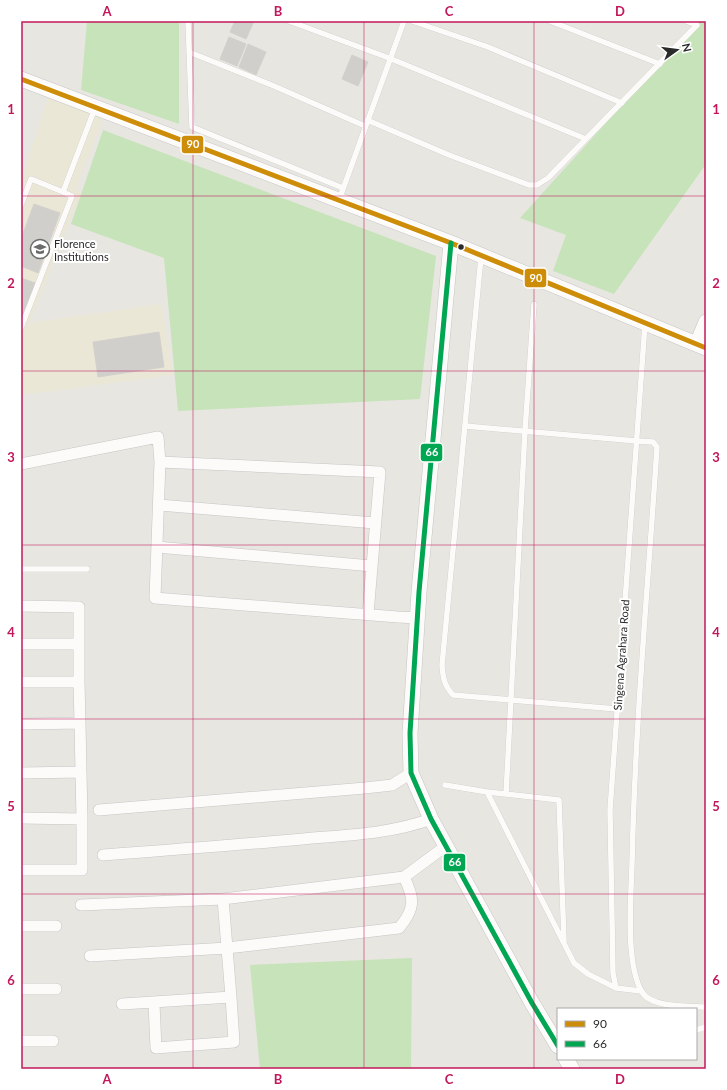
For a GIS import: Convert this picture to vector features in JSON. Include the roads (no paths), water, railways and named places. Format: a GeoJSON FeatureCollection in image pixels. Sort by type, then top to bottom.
{"type":"FeatureCollection","features":[{"type":"Feature","properties":{"kind":"street"},"geometry":{"type":"LineString","coordinates":[[21,79],[96,108],[341,194],[451,243],[702,346],[706,322]]}},
{"type":"Feature","properties":{"kind":"street"},"geometry":{"type":"LineString","coordinates":[[451,243],[418,618],[410,733],[411,773],[431,819],[532,1003],[557,1044]]}},
{"type":"Feature","properties":{"kind":"street"},"geometry":{"type":"LineString","coordinates":[[21,464],[158,437],[160,462],[155,598],[418,618]]}},
{"type":"Feature","properties":{"kind":"street"},"geometry":{"type":"LineString","coordinates":[[160,462],[380,472],[368,614]]}},
{"type":"Feature","properties":{"kind":"street"},"geometry":{"type":"LineString","coordinates":[[159,505],[376,523]]}},
{"type":"Feature","properties":{"kind":"street"},"geometry":{"type":"LineString","coordinates":[[157,547],[372,566]]}},
{"type":"Feature","properties":{"kind":"street"},"geometry":{"type":"LineString","coordinates":[[21,606],[79,607],[82,819],[82,870],[21,870]]}},
{"type":"Feature","properties":{"kind":"street"},"geometry":{"type":"LineString","coordinates":[[21,644],[79,644]]}},
{"type":"Feature","properties":{"kind":"street"},"geometry":{"type":"LineString","coordinates":[[21,682],[79,682]]}},
{"type":"Feature","properties":{"kind":"street"},"geometry":{"type":"LineString","coordinates":[[21,724],[80,723]]}},
{"type":"Feature","properties":{"kind":"street"},"geometry":{"type":"LineString","coordinates":[[21,773],[81,772]]}},
{"type":"Feature","properties":{"kind":"street"},"geometry":{"type":"LineString","coordinates":[[99,810],[392,785],[411,773]]}},
{"type":"Feature","properties":{"kind":"street"},"geometry":{"type":"LineString","coordinates":[[21,818],[82,819]]}},
{"type":"Feature","properties":{"kind":"street"},"geometry":{"type":"LineString","coordinates":[[103,854],[206,848],[372,833],[408,827],[431,819]]}},
{"type":"Feature","properties":{"kind":"street"},"geometry":{"type":"LineString","coordinates":[[81,905],[223,899],[404,877],[446,846]]}},
{"type":"Feature","properties":{"kind":"street"},"geometry":{"type":"LineString","coordinates":[[90,956],[227,948],[399,928],[409,916],[412,904],[409,887],[404,877]]}},
{"type":"Feature","properties":{"kind":"street"},"geometry":{"type":"LineString","coordinates":[[154,1003],[156,1048],[234,1042],[223,899]]}},
{"type":"Feature","properties":{"kind":"street"},"geometry":{"type":"LineString","coordinates":[[21,926],[56,926]]}},
{"type":"Feature","properties":{"kind":"street"},"geometry":{"type":"LineString","coordinates":[[21,989],[56,989]]}},
{"type":"Feature","properties":{"kind":"street"},"geometry":{"type":"LineString","coordinates":[[122,1004],[231,997]]}},
{"type":"Feature","properties":{"kind":"street"},"geometry":{"type":"LineString","coordinates":[[21,1041],[53,1041]]}},
{"type":"Feature","properties":{"kind":"street"},"geometry":{"type":"LineString","coordinates":[[567,1060],[572,1069]]}},
{"type":"Feature","properties":{"kind":"lane"},"geometry":{"type":"LineString","coordinates":[[188,21],[192,127],[341,194],[389,58],[404,21]]}},
{"type":"Feature","properties":{"kind":"lane"},"geometry":{"type":"LineString","coordinates":[[289,21],[389,58],[586,140]]}},
{"type":"Feature","properties":{"kind":"lane"},"geometry":{"type":"LineString","coordinates":[[412,21],[488,48],[622,103]]}},
{"type":"Feature","properties":{"kind":"lane"},"geometry":{"type":"LineString","coordinates":[[550,21],[660,64]]}},
{"type":"Feature","properties":{"kind":"lane"},"geometry":{"type":"LineString","coordinates":[[189,52],[449,155],[529,185],[537,185],[548,178],[697,25],[686,21]]}},
{"type":"Feature","properties":{"kind":"lane"},"geometry":{"type":"LineString","coordinates":[[63,192],[96,108]]}},
{"type":"Feature","properties":{"kind":"lane"},"geometry":{"type":"LineString","coordinates":[[21,205],[31,179],[72,196],[21,328]]}},
{"type":"Feature","properties":{"kind":"lane"},"geometry":{"type":"LineString","coordinates":[[481,255],[442,665],[443,679],[447,688],[453,695],[617,709]]}},
{"type":"Feature","properties":{"kind":"lane"},"geometry":{"type":"LineString","coordinates":[[506,794],[525,430],[534,304]]}},
{"type":"Feature","properties":{"kind":"lane","name":"Singena Agrahara Road"},"geometry":{"type":"LineString","coordinates":[[616,988],[613,973],[610,810],[645,323]]}},
{"type":"Feature","properties":{"kind":"lane"},"geometry":{"type":"LineString","coordinates":[[465,426],[637,440],[652,442],[657,446],[635,746],[632,835],[632,946],[634,969],[642,991],[657,1004],[706,1007]]}},
{"type":"Feature","properties":{"kind":"lane"},"geometry":{"type":"LineString","coordinates":[[21,569],[87,569]]}},
{"type":"Feature","properties":{"kind":"lane"},"geometry":{"type":"LineString","coordinates":[[445,785],[487,792],[559,800],[564,943]]}},
{"type":"Feature","properties":{"kind":"lane"},"geometry":{"type":"LineString","coordinates":[[487,792],[574,963],[588,974],[616,988],[642,991]]}},
{"type":"Feature","properties":{"kind":"place","name":"Florence Institutions"},"geometry":{"type":"Point","coordinates":[40,249]}}]}
